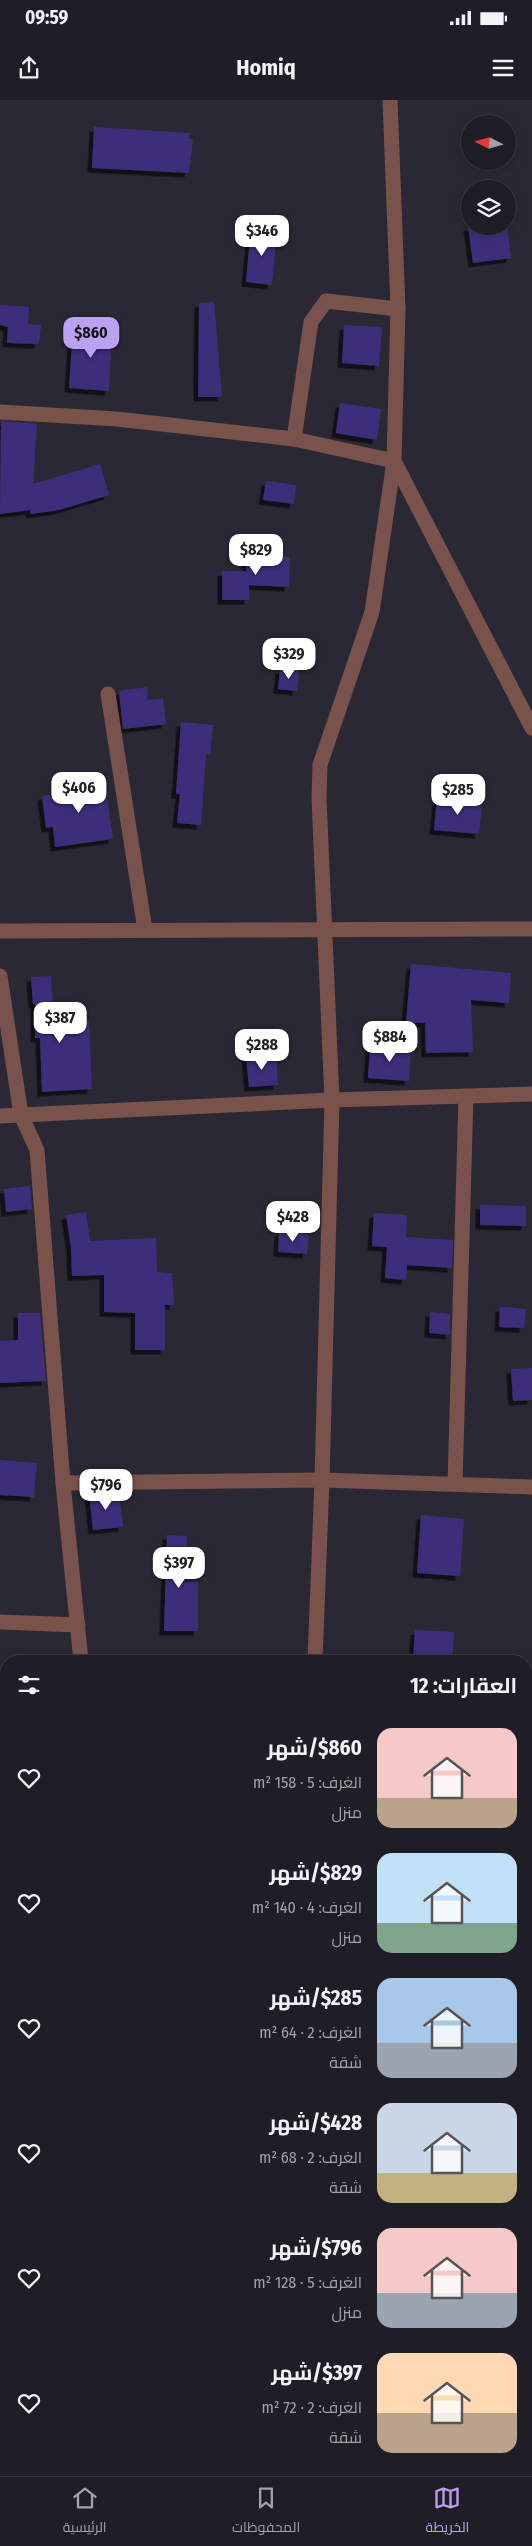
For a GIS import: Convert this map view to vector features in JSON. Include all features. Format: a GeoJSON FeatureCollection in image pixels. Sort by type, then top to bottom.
{"type":"FeatureCollection","features":[{"type":"Feature","properties":{"kind":"street"},"geometry":{"type":"LineString","coordinates":[[315,1655],[332,1100],[319,798],[320,765],[372,612],[394,461],[398,310],[390,100]]}},
{"type":"Feature","properties":{"kind":"street"},"geometry":{"type":"LineString","coordinates":[[294,439],[311,322],[319,308],[326,301],[398,310]]}},
{"type":"Feature","properties":{"kind":"street"},"geometry":{"type":"LineString","coordinates":[[0,412],[117,419],[294,439],[394,461]]}},
{"type":"Feature","properties":{"kind":"street"},"geometry":{"type":"LineString","coordinates":[[394,461],[532,728]]}},
{"type":"Feature","properties":{"kind":"street"},"geometry":{"type":"LineString","coordinates":[[108,694],[145,930]]}},
{"type":"Feature","properties":{"kind":"street"},"geometry":{"type":"LineString","coordinates":[[0,931],[532,929]]}},
{"type":"Feature","properties":{"kind":"street"},"geometry":{"type":"LineString","coordinates":[[0,976],[21,1115],[37,1150],[63,1483],[80,1655]]}},
{"type":"Feature","properties":{"kind":"street"},"geometry":{"type":"LineString","coordinates":[[0,1116],[332,1100],[532,1094]]}},
{"type":"Feature","properties":{"kind":"street"},"geometry":{"type":"LineString","coordinates":[[454,1484],[466,1096]]}},
{"type":"Feature","properties":{"kind":"street"},"geometry":{"type":"LineString","coordinates":[[63,1483],[322,1480],[532,1487]]}},
{"type":"Feature","properties":{"kind":"street"},"geometry":{"type":"LineString","coordinates":[[0,1622],[78,1625]]}},
{"type":"Feature","properties":{"kind":"building"},"geometry":{"type":"Polygon","coordinates":[[[94,127],[190,133],[189,139],[193,139],[189,173],[92,168],[94,127]]]}},
{"type":"Feature","properties":{"kind":"building"},"geometry":{"type":"Polygon","coordinates":[[[251,228],[277,231],[272,285],[246,282],[251,228]]]}},
{"type":"Feature","properties":{"kind":"building"},"geometry":{"type":"Polygon","coordinates":[[[469,235],[508,235],[511,258],[473,263],[469,235]]]}},
{"type":"Feature","properties":{"kind":"building"},"geometry":{"type":"Polygon","coordinates":[[[214,302],[222,397],[198,397],[199,303],[214,302]]]}},
{"type":"Feature","properties":{"kind":"building"},"geometry":{"type":"Polygon","coordinates":[[[0,305],[29,307],[28,324],[41,325],[39,344],[7,343],[8,327],[0,325],[0,305]]]}},
{"type":"Feature","properties":{"kind":"building"},"geometry":{"type":"Polygon","coordinates":[[[344,325],[382,327],[379,366],[342,363],[344,325]]]}},
{"type":"Feature","properties":{"kind":"building"},"geometry":{"type":"Polygon","coordinates":[[[73,328],[112,330],[109,391],[69,388],[73,328]]]}},
{"type":"Feature","properties":{"kind":"building"},"geometry":{"type":"Polygon","coordinates":[[[340,403],[381,409],[377,440],[336,433],[340,403]]]}},
{"type":"Feature","properties":{"kind":"building"},"geometry":{"type":"Polygon","coordinates":[[[1,421],[37,424],[33,484],[100,464],[109,495],[59,510],[31,514],[30,510],[0,514],[1,421]]]}},
{"type":"Feature","properties":{"kind":"building"},"geometry":{"type":"Polygon","coordinates":[[[266,481],[296,485],[294,504],[263,500],[266,481]]]}},
{"type":"Feature","properties":{"kind":"building"},"geometry":{"type":"Polygon","coordinates":[[[247,555],[290,557],[289,587],[249,585],[249,600],[222,600],[222,571],[246,571],[247,555]]]}},
{"type":"Feature","properties":{"kind":"building"},"geometry":{"type":"Polygon","coordinates":[[[280,669],[299,670],[297,691],[278,689],[280,669]]]}},
{"type":"Feature","properties":{"kind":"building"},"geometry":{"type":"Polygon","coordinates":[[[148,687],[147,700],[163,698],[166,724],[123,729],[119,691],[148,687]]]}},
{"type":"Feature","properties":{"kind":"building"},"geometry":{"type":"Polygon","coordinates":[[[181,722],[213,725],[210,755],[206,754],[201,825],[177,823],[180,794],[176,794],[181,722]]]}},
{"type":"Feature","properties":{"kind":"building"},"geometry":{"type":"Polygon","coordinates":[[[104,777],[113,839],[55,847],[53,827],[46,828],[42,796],[75,791],[74,780],[104,777]]]}},
{"type":"Feature","properties":{"kind":"building"},"geometry":{"type":"Polygon","coordinates":[[[437,798],[482,802],[479,834],[434,830],[437,798]]]}},
{"type":"Feature","properties":{"kind":"building"},"geometry":{"type":"Polygon","coordinates":[[[411,964],[511,973],[509,1003],[471,1000],[473,1052],[426,1053],[425,1023],[406,1022],[411,964]]]}},
{"type":"Feature","properties":{"kind":"building"},"geometry":{"type":"Polygon","coordinates":[[[51,976],[54,1021],[89,1021],[92,1089],[42,1092],[40,1038],[35,1038],[35,1004],[33,1004],[31,977],[51,976]]]}},
{"type":"Feature","properties":{"kind":"building"},"geometry":{"type":"Polygon","coordinates":[[[411,1044],[409,1081],[368,1078],[370,1047],[411,1044]]]}},
{"type":"Feature","properties":{"kind":"building"},"geometry":{"type":"Polygon","coordinates":[[[276,1054],[278,1085],[249,1087],[246,1057],[276,1054]]]}},
{"type":"Feature","properties":{"kind":"building"},"geometry":{"type":"Polygon","coordinates":[[[30,1186],[32,1209],[6,1212],[4,1189],[30,1186]]]}},
{"type":"Feature","properties":{"kind":"building"},"geometry":{"type":"Polygon","coordinates":[[[480,1205],[526,1206],[526,1226],[480,1225],[480,1205]]]}},
{"type":"Feature","properties":{"kind":"building"},"geometry":{"type":"Polygon","coordinates":[[[86,1212],[90,1241],[156,1238],[157,1272],[172,1273],[174,1305],[165,1305],[165,1350],[135,1350],[135,1313],[104,1312],[104,1275],[72,1276],[71,1248],[66,1215],[86,1212]]]}},
{"type":"Feature","properties":{"kind":"building"},"geometry":{"type":"Polygon","coordinates":[[[374,1213],[407,1215],[406,1237],[453,1240],[452,1268],[407,1265],[406,1280],[385,1278],[387,1247],[372,1246],[374,1213]]]}},
{"type":"Feature","properties":{"kind":"building"},"geometry":{"type":"Polygon","coordinates":[[[279,1231],[309,1234],[307,1254],[278,1252],[279,1231]]]}},
{"type":"Feature","properties":{"kind":"building"},"geometry":{"type":"Polygon","coordinates":[[[500,1307],[526,1309],[524,1328],[499,1327],[500,1307]]]}},
{"type":"Feature","properties":{"kind":"building"},"geometry":{"type":"Polygon","coordinates":[[[430,1312],[450,1314],[450,1335],[429,1333],[430,1312]]]}},
{"type":"Feature","properties":{"kind":"building"},"geometry":{"type":"Polygon","coordinates":[[[18,1313],[40,1313],[46,1381],[0,1383],[0,1341],[18,1340],[18,1313]]]}},
{"type":"Feature","properties":{"kind":"building"},"geometry":{"type":"Polygon","coordinates":[[[532,1368],[532,1400],[513,1401],[511,1369],[532,1368]]]}},
{"type":"Feature","properties":{"kind":"building"},"geometry":{"type":"Polygon","coordinates":[[[0,1460],[37,1463],[34,1497],[0,1495],[0,1460]]]}},
{"type":"Feature","properties":{"kind":"building"},"geometry":{"type":"Polygon","coordinates":[[[119,1492],[123,1527],[93,1530],[89,1493],[119,1492]]]}},
{"type":"Feature","properties":{"kind":"building"},"geometry":{"type":"Polygon","coordinates":[[[421,1515],[464,1519],[460,1576],[417,1573],[421,1515]]]}},
{"type":"Feature","properties":{"kind":"building"},"geometry":{"type":"Polygon","coordinates":[[[167,1535],[187,1536],[185,1582],[198,1582],[198,1631],[164,1631],[167,1535]]]}},
{"type":"Feature","properties":{"kind":"building"},"geometry":{"type":"Polygon","coordinates":[[[415,1630],[454,1632],[452,1655],[413,1655],[415,1630]]]}}]}
